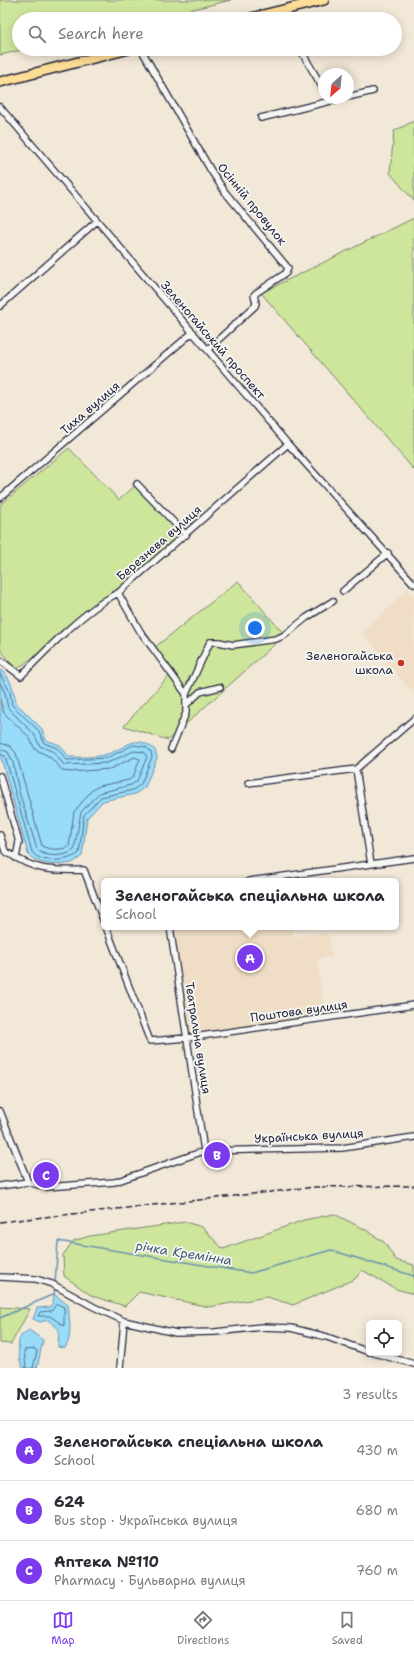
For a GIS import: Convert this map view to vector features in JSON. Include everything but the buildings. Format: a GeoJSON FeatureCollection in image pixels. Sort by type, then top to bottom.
{"type":"FeatureCollection","features":[{"type":"Feature","properties":{"kind":"highway"},"geometry":{"type":"LineString","coordinates":[[290,12],[324,0]]}},
{"type":"Feature","properties":{"kind":"highway"},"geometry":{"type":"LineString","coordinates":[[0,82],[102,56]]}},
{"type":"Feature","properties":{"kind":"street","name":"Осінній провулок"},"geometry":{"type":"LineString","coordinates":[[145,56],[210,169],[225,192],[287,264],[288,268],[286,273],[254,295],[256,303],[255,306],[208,349]]}},
{"type":"Feature","properties":{"kind":"street"},"geometry":{"type":"LineString","coordinates":[[304,56],[318,80]]}},
{"type":"Feature","properties":{"kind":"street"},"geometry":{"type":"LineString","coordinates":[[354,96],[373,91]]}},
{"type":"Feature","properties":{"kind":"street"},"geometry":{"type":"LineString","coordinates":[[261,118],[318,102]]}},
{"type":"Feature","properties":{"kind":"street","name":"Зеленогайський проспект"},"geometry":{"type":"LineString","coordinates":[[1,110],[208,349],[288,444],[388,553],[414,584]]}},
{"type":"Feature","properties":{"kind":"street"},"geometry":{"type":"LineString","coordinates":[[0,306],[97,221]]}},
{"type":"Feature","properties":{"kind":"street","name":"Тиха вулиця"},"geometry":{"type":"LineString","coordinates":[[0,498],[193,332]]}},
{"type":"Feature","properties":{"kind":"street","name":"Березнева вулиця"},"geometry":{"type":"LineString","coordinates":[[186,694],[140,631],[118,593],[186,535],[288,444]]}},
{"type":"Feature","properties":{"kind":"street"},"geometry":{"type":"LineString","coordinates":[[137,484],[186,535]]}},
{"type":"Feature","properties":{"kind":"street"},"geometry":{"type":"LineString","coordinates":[[343,592],[388,553]]}},
{"type":"Feature","properties":{"kind":"street"},"geometry":{"type":"LineString","coordinates":[[0,660],[21,676],[42,654],[93,610],[105,600],[118,593]]}},
{"type":"Feature","properties":{"kind":"street"},"geometry":{"type":"LineString","coordinates":[[171,749],[186,713],[186,694],[210,642],[219,642],[233,646],[276,639],[285,635],[306,618],[333,601]]}},
{"type":"Feature","properties":{"kind":"street"},"geometry":{"type":"LineString","coordinates":[[186,705],[200,692],[220,687]]}},
{"type":"Feature","properties":{"kind":"street"},"geometry":{"type":"LineString","coordinates":[[248,783],[356,769],[414,719]]}},
{"type":"Feature","properties":{"kind":"street"},"geometry":{"type":"LineString","coordinates":[[356,769],[371,864]]}},
{"type":"Feature","properties":{"kind":"street"},"geometry":{"type":"LineString","coordinates":[[0,776],[17,835],[18,851],[16,858]]}},
{"type":"Feature","properties":{"kind":"street"},"geometry":{"type":"LineString","coordinates":[[0,835],[2,852],[34,867],[52,871],[84,870],[101,914]]}},
{"type":"Feature","properties":{"kind":"street"},"geometry":{"type":"LineString","coordinates":[[271,878],[414,858]]}},
{"type":"Feature","properties":{"kind":"street","name":"Поштова вулиця"},"geometry":{"type":"LineString","coordinates":[[107,930],[150,1041],[187,1038],[414,1005]]}},
{"type":"Feature","properties":{"kind":"street","name":"Театральна вулиця"},"geometry":{"type":"LineString","coordinates":[[170,930],[204,1151]]}},
{"type":"Feature","properties":{"kind":"street"},"geometry":{"type":"LineString","coordinates":[[0,1111],[28,1182],[0,1186]]}},
{"type":"Feature","properties":{"kind":"street","name":"Українська вулиця"},"geometry":{"type":"LineString","coordinates":[[28,1182],[46,1187],[115,1182],[204,1151],[342,1148],[414,1137]]}},
{"type":"Feature","properties":{"kind":"street"},"geometry":{"type":"LineString","coordinates":[[0,1276],[36,1279],[55,1285],[94,1307],[124,1321],[176,1333],[215,1332],[262,1327],[291,1328],[328,1336],[366,1351]]}},
{"type":"Feature","properties":{"kind":"street"},"geometry":{"type":"LineString","coordinates":[[120,1368],[124,1321]]}},
{"type":"Feature","properties":{"kind":"street"},"geometry":{"type":"LineString","coordinates":[[385,1356],[414,1364]]}},
{"type":"Feature","properties":{"kind":"shaded area","name":"Зеленогайська школа"},"geometry":{"type":"Polygon","coordinates":[[[408,589],[414,596],[414,694],[362,632],[408,589]]]}},
{"type":"Feature","properties":{"kind":"shaded area"},"geometry":{"type":"Polygon","coordinates":[[[172,930],[293,930],[294,937],[328,933],[332,957],[317,959],[325,1016],[188,1036],[172,930]]]}},
{"type":"Feature","properties":{"kind":"green space"},"geometry":{"type":"Polygon","coordinates":[[[0,0],[231,0],[181,12],[12,12],[12,52],[0,55],[0,0]]]}},
{"type":"Feature","properties":{"kind":"green space"},"geometry":{"type":"Polygon","coordinates":[[[414,121],[414,201],[390,173],[394,131],[414,121]]]}},
{"type":"Feature","properties":{"kind":"green space"},"geometry":{"type":"Polygon","coordinates":[[[414,218],[414,470],[261,293],[414,218]]]}},
{"type":"Feature","properties":{"kind":"green space"},"geometry":{"type":"Polygon","coordinates":[[[69,448],[119,500],[137,484],[186,535],[118,593],[16,670],[0,649],[0,505],[69,448]]]}},
{"type":"Feature","properties":{"kind":"green space"},"geometry":{"type":"Polygon","coordinates":[[[238,581],[285,635],[168,740],[124,726],[174,670],[154,648],[238,581]]]}},
{"type":"Feature","properties":{"kind":"green space"},"geometry":{"type":"Polygon","coordinates":[[[334,1214],[366,1230],[384,1242],[396,1260],[414,1265],[414,1294],[396,1289],[362,1270],[355,1279],[293,1305],[267,1297],[209,1307],[139,1292],[125,1306],[92,1296],[64,1276],[63,1255],[73,1241],[90,1236],[185,1222],[202,1227],[223,1249],[304,1220],[334,1214]]]}},
{"type":"Feature","properties":{"kind":"green space"},"geometry":{"type":"Polygon","coordinates":[[[0,1307],[30,1309],[11,1344],[0,1343],[0,1307]]]}},
{"type":"Feature","properties":{"kind":"water"},"geometry":{"type":"Polygon","coordinates":[[[0,669],[9,680],[13,689],[16,703],[42,729],[46,740],[60,745],[69,757],[103,755],[136,742],[142,742],[155,750],[157,758],[145,787],[135,794],[103,801],[87,818],[82,856],[75,861],[66,864],[48,864],[32,858],[28,854],[0,754],[0,669]]]}},
{"type":"Feature","properties":{"kind":"water"},"geometry":{"type":"Polygon","coordinates":[[[54,1294],[68,1305],[70,1333],[65,1348],[58,1347],[59,1329],[48,1320],[40,1322],[33,1319],[37,1308],[50,1307],[53,1303],[54,1294]]]}},
{"type":"Feature","properties":{"kind":"water"},"geometry":{"type":"Polygon","coordinates":[[[29,1330],[43,1340],[37,1368],[23,1368],[19,1357],[19,1339],[29,1330]]]}},
{"type":"Feature","properties":{"kind":"waterway","name":"річка Кремінна"},"geometry":{"type":"LineString","coordinates":[[55,1284],[58,1241],[251,1273],[331,1250],[414,1276]]}},
{"type":"Feature","properties":{"kind":"waterway","name":"річка Кремінна"},"geometry":{"type":"LineString","coordinates":[[0,1318],[54,1294],[55,1288]]}},
{"type":"Feature","properties":{"kind":"railway"},"geometry":{"type":"LineString","coordinates":[[0,1222],[315,1187],[414,1186]]}},
{"type":"Feature","properties":{"kind":"place","name":"Зеленогайська школа"},"geometry":{"type":"Point","coordinates":[401,663]}},
{"type":"Feature","properties":{"kind":"place","name":"Зеленогайська спеціальна школа"},"geometry":{"type":"Point","coordinates":[250,958]}},
{"type":"Feature","properties":{"kind":"place","name":"624"},"geometry":{"type":"Point","coordinates":[217,1155]}},
{"type":"Feature","properties":{"kind":"place","name":"Аптека №110"},"geometry":{"type":"Point","coordinates":[46,1175]}}]}
